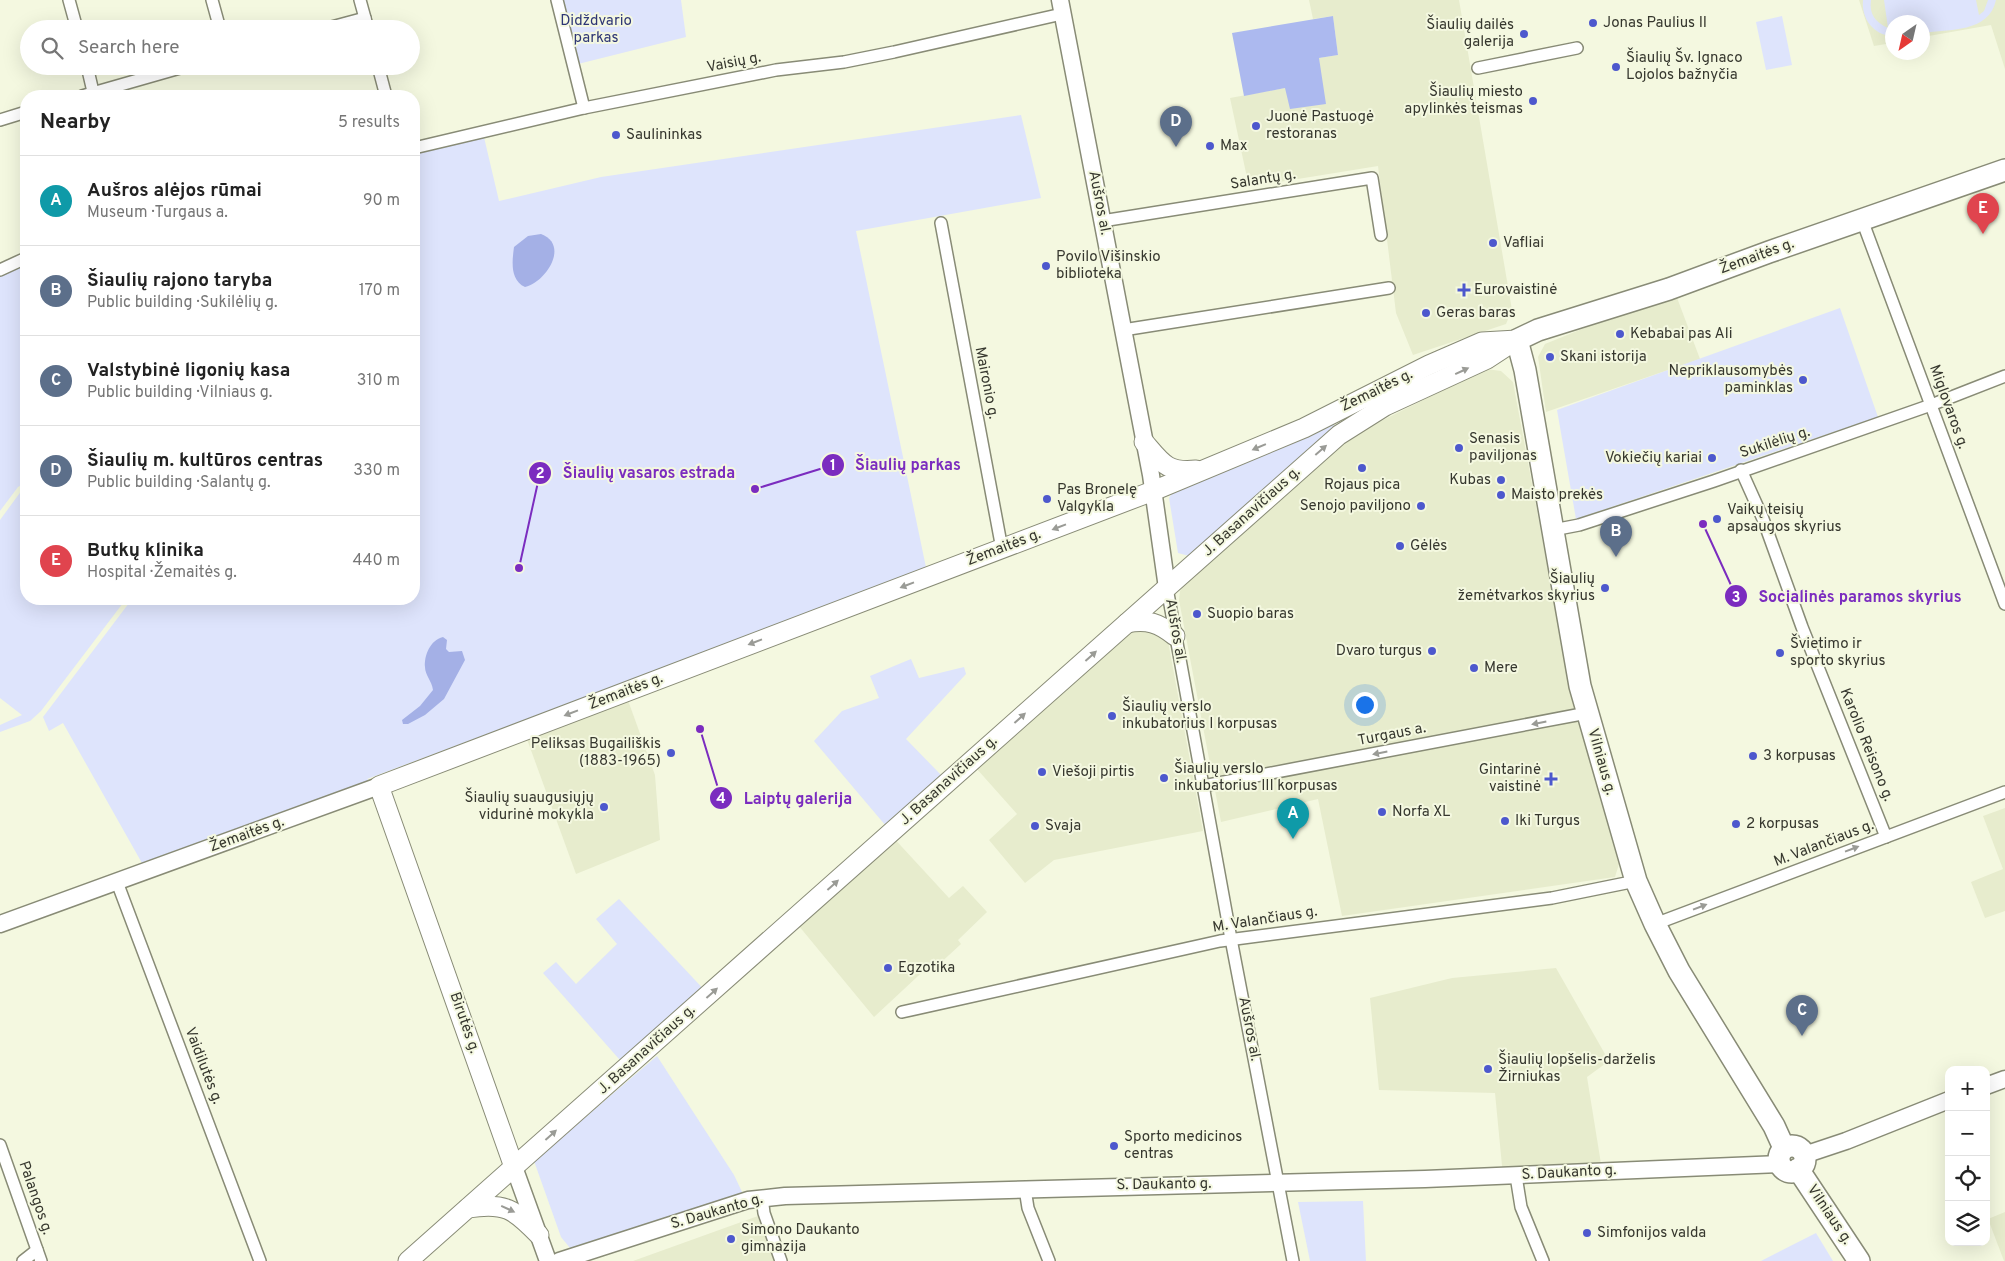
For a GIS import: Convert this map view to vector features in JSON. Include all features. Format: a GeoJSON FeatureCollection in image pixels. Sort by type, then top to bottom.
{"type":"FeatureCollection","features":[{"type":"Feature","properties":{"kind":"highway","name":"Žemaitės g."},"geometry":{"type":"LineString","coordinates":[[1517,340],[1538,330],[1669,289],[2005,170]]}},
{"type":"Feature","properties":{"kind":"highway","name":"Vilniaus g."},"geometry":{"type":"LineString","coordinates":[[1517,340],[1525,370],[1580,686],[1636,881],[1654,924],[1684,979],[1774,1126],[1792,1159],[1859,1261]]}},
{"type":"Feature","properties":{"kind":"main road","name":"Aušros al."},"geometry":{"type":"LineString","coordinates":[[1061,7],[1154,491],[1167,588]]}},
{"type":"Feature","properties":{"kind":"main road","name":"Žemaitės g."},"geometry":{"type":"LineString","coordinates":[[0,924],[379,786],[1154,491],[1304,428],[1429,365],[1482,342],[1517,340]]}},
{"type":"Feature","properties":{"kind":"main road","name":"J. Basanavičiaus g."},"geometry":{"type":"LineString","coordinates":[[408,1261],[1339,435],[1385,406],[1487,359],[1517,340]]}},
{"type":"Feature","properties":{"kind":"main road"},"geometry":{"type":"LineString","coordinates":[[1144,442],[1165,467],[1182,471],[1207,468]]}},
{"type":"Feature","properties":{"kind":"main road"},"geometry":{"type":"LineString","coordinates":[[1127,623],[1142,620],[1156,623],[1175,636]]}},
{"type":"Feature","properties":{"kind":"main road","name":"Birutės g."},"geometry":{"type":"LineString","coordinates":[[379,786],[548,1261]]}},
{"type":"Feature","properties":{"kind":"main road"},"geometry":{"type":"LineString","coordinates":[[1990,1085],[2005,1079]]}},
{"type":"Feature","properties":{"kind":"main road","name":"S. Daukanto g."},"geometry":{"type":"LineString","coordinates":[[558,1261],[762,1197],[1516,1176],[1792,1159],[1846,1141],[1945,1102]]}},
{"type":"Feature","properties":{"kind":"main road"},"geometry":{"type":"LineString","coordinates":[[468,1208],[488,1204],[510,1208],[539,1235]]}},
{"type":"Feature","properties":{"kind":"street"},"geometry":{"type":"LineString","coordinates":[[70,0],[75,20]]}},
{"type":"Feature","properties":{"kind":"street"},"geometry":{"type":"LineString","coordinates":[[212,0],[218,20]]}},
{"type":"Feature","properties":{"kind":"street"},"geometry":{"type":"LineString","coordinates":[[360,0],[365,20]]}},
{"type":"Feature","properties":{"kind":"street"},"geometry":{"type":"LineString","coordinates":[[557,0],[584,108]]}},
{"type":"Feature","properties":{"kind":"street","name":"Vaisių g."},"geometry":{"type":"LineString","coordinates":[[420,147],[584,108],[776,70],[844,62],[894,52],[1061,7]]}},
{"type":"Feature","properties":{"kind":"street"},"geometry":{"type":"LineString","coordinates":[[1478,68],[1577,48]]}},
{"type":"Feature","properties":{"kind":"street"},"geometry":{"type":"LineString","coordinates":[[88,75],[89,90]]}},
{"type":"Feature","properties":{"kind":"street"},"geometry":{"type":"LineString","coordinates":[[107,90],[158,75]]}},
{"type":"Feature","properties":{"kind":"street"},"geometry":{"type":"LineString","coordinates":[[380,75],[384,90]]}},
{"type":"Feature","properties":{"kind":"street"},"geometry":{"type":"LineString","coordinates":[[0,120],[20,114]]}},
{"type":"Feature","properties":{"kind":"street","name":"Salantų g."},"geometry":{"type":"LineString","coordinates":[[1102,221],[1372,178],[1381,235]]}},
{"type":"Feature","properties":{"kind":"street","name":"Miglovaros g."},"geometry":{"type":"LineString","coordinates":[[1862,220],[2005,604]]}},
{"type":"Feature","properties":{"kind":"street","name":"Maironio g."},"geometry":{"type":"LineString","coordinates":[[940,223],[1002,549]]}},
{"type":"Feature","properties":{"kind":"street"},"geometry":{"type":"LineString","coordinates":[[1,267],[20,260]]}},
{"type":"Feature","properties":{"kind":"street"},"geometry":{"type":"LineString","coordinates":[[1123,330],[1389,288]]}},
{"type":"Feature","properties":{"kind":"street","name":"Sukilėlių g."},"geometry":{"type":"LineString","coordinates":[[1553,530],[1578,525],[1931,406],[2005,376]]}},
{"type":"Feature","properties":{"kind":"street","name":"Karolio Reisono g."},"geometry":{"type":"LineString","coordinates":[[1741,470],[1763,519],[1802,627],[1886,837]]}},
{"type":"Feature","properties":{"kind":"street","name":"Aušros al."},"geometry":{"type":"LineString","coordinates":[[1167,588],[1231,939],[1294,1261]]}},
{"type":"Feature","properties":{"kind":"street","name":"Turgaus a."},"geometry":{"type":"LineString","coordinates":[[1203,786],[1587,714]]}},
{"type":"Feature","properties":{"kind":"street","name":"M. Valančiaus g."},"geometry":{"type":"LineString","coordinates":[[1654,924],[2005,792]]}},
{"type":"Feature","properties":{"kind":"street","name":"M. Valančiaus g."},"geometry":{"type":"LineString","coordinates":[[902,1012],[1231,939],[1552,898],[1636,881]]}},
{"type":"Feature","properties":{"kind":"street","name":"Vaidilutės g."},"geometry":{"type":"LineString","coordinates":[[117,882],[260,1261]]}},
{"type":"Feature","properties":{"kind":"street","name":"Palangos g."},"geometry":{"type":"LineString","coordinates":[[0,1145],[39,1256]]}},
{"type":"Feature","properties":{"kind":"street"},"geometry":{"type":"LineString","coordinates":[[1516,1176],[1521,1207],[1543,1261]]}},
{"type":"Feature","properties":{"kind":"street"},"geometry":{"type":"LineString","coordinates":[[1025,1189],[1028,1208],[1049,1261]]}},
{"type":"Feature","properties":{"kind":"street"},"geometry":{"type":"LineString","coordinates":[[762,1197],[764,1213],[781,1261]]}},
{"type":"Feature","properties":{"kind":"street"},"geometry":{"type":"LineString","coordinates":[[23,1261],[39,1256]]}},
{"type":"Feature","properties":{"kind":"shaded area"},"geometry":{"type":"Polygon","coordinates":[[[1309,0],[1459,0],[1512,310],[1506,324],[1413,355],[1396,313],[1378,166],[1249,187],[1230,98],[1285,88],[1319,58],[1338,55],[1333,16],[1313,19],[1309,0]]]}},
{"type":"Feature","properties":{"kind":"shaded area"},"geometry":{"type":"Polygon","coordinates":[[[1859,0],[2005,0],[2005,69],[1991,25],[1930,36],[1930,15],[1885,15],[1885,44],[1874,46],[1859,0]]]}},
{"type":"Feature","properties":{"kind":"shaded area"},"geometry":{"type":"Polygon","coordinates":[[[1333,16],[1338,55],[1319,58],[1326,104],[1290,109],[1285,88],[1244,96],[1232,33],[1333,16]]]}},
{"type":"Feature","properties":{"kind":"shaded area"},"geometry":{"type":"Polygon","coordinates":[[[541,234],[550,239],[554,246],[552,263],[540,278],[533,284],[525,287],[520,284],[514,275],[514,247],[528,236],[541,234]]]}},
{"type":"Feature","properties":{"kind":"shaded area"},"geometry":{"type":"Polygon","coordinates":[[[1676,295],[1700,359],[1546,412],[1538,357],[1545,344],[1609,318],[1676,295]]]}},
{"type":"Feature","properties":{"kind":"shaded area"},"geometry":{"type":"Polygon","coordinates":[[[1486,369],[1501,371],[1513,382],[1565,661],[1619,864],[1615,877],[1342,916],[1318,799],[1221,822],[1179,600],[1180,591],[1188,580],[1346,441],[1379,422],[1486,369]]]}},
{"type":"Feature","properties":{"kind":"shaded area"},"geometry":{"type":"Polygon","coordinates":[[[1138,627],[1149,627],[1168,641],[1203,831],[1054,860],[1025,883],[989,840],[1017,814],[976,768],[1138,627]]]}},
{"type":"Feature","properties":{"kind":"shaded area"},"geometry":{"type":"Polygon","coordinates":[[[443,637],[447,640],[446,649],[449,652],[462,651],[465,660],[444,699],[425,715],[408,724],[403,724],[402,720],[420,706],[433,690],[425,670],[425,663],[431,645],[443,637]]]}},
{"type":"Feature","properties":{"kind":"shaded area","name":"Šiaulių suaugusiųjų vidurinė mokykla"},"geometry":{"type":"Polygon","coordinates":[[[625,692],[655,775],[660,840],[576,874],[524,731],[625,692]]]}},
{"type":"Feature","properties":{"kind":"shaded area"},"geometry":{"type":"Polygon","coordinates":[[[2005,808],[2005,911],[1985,918],[1971,882],[2003,869],[1983,816],[2005,808]]]}},
{"type":"Feature","properties":{"kind":"shaded area"},"geometry":{"type":"Polygon","coordinates":[[[890,834],[949,898],[963,886],[987,912],[958,940],[961,944],[936,967],[932,963],[874,1017],[794,920],[890,834]]]}},
{"type":"Feature","properties":{"kind":"shaded area","name":"Šiaulių lopšelis-darželis Žirniukas"},"geometry":{"type":"Polygon","coordinates":[[[1556,968],[1609,1061],[1587,1077],[1602,1170],[1503,1176],[1495,1093],[1379,1090],[1370,998],[1452,978],[1556,968]]]}},
{"type":"Feature","properties":{"kind":"shaded area"},"geometry":{"type":"Polygon","coordinates":[[[2005,1212],[2005,1261],[1990,1224],[1990,1218],[2005,1212]]]}},
{"type":"Feature","properties":{"kind":"shaded area","name":"Simono Daukanto gimnazija"},"geometry":{"type":"Polygon","coordinates":[[[758,1216],[774,1261],[633,1261],[758,1216]]]}},
{"type":"Feature","properties":{"kind":"green space","name":"Didždvario parkas"},"geometry":{"type":"Polygon","coordinates":[[[557,0],[681,0],[686,37],[574,65],[557,0]]]}},
{"type":"Feature","properties":{"kind":"green space"},"geometry":{"type":"Polygon","coordinates":[[[1863,0],[1871,0],[1872,13],[1885,26],[1885,35],[1870,25],[1864,14],[1863,0]]]}},
{"type":"Feature","properties":{"kind":"green space"},"geometry":{"type":"Polygon","coordinates":[[[1884,0],[1976,0],[1979,15],[1984,11],[1988,0],[1996,0],[1992,11],[1985,19],[1977,24],[1956,30],[1930,32],[1930,15],[1886,15],[1884,0]]]}},
{"type":"Feature","properties":{"kind":"green space"},"geometry":{"type":"Polygon","coordinates":[[[1782,16],[1792,65],[1766,70],[1756,22],[1782,16]]]}},
{"type":"Feature","properties":{"kind":"green space"},"geometry":{"type":"Polygon","coordinates":[[[1021,115],[1041,198],[856,231],[928,577],[650,673],[367,779],[379,786],[147,872],[63,723],[49,731],[43,717],[127,605],[420,605],[420,147],[483,133],[499,201],[601,177],[1021,115]]]}},
{"type":"Feature","properties":{"kind":"green space"},"geometry":{"type":"Polygon","coordinates":[[[20,261],[20,486],[0,511],[0,270],[20,261]]]}},
{"type":"Feature","properties":{"kind":"green space"},"geometry":{"type":"Polygon","coordinates":[[[1840,308],[1878,417],[1576,519],[1557,410],[1840,308]]]}},
{"type":"Feature","properties":{"kind":"green space"},"geometry":{"type":"Polygon","coordinates":[[[1333,424],[1336,427],[1189,556],[1178,553],[1169,498],[1174,490],[1333,424]]]}},
{"type":"Feature","properties":{"kind":"green space"},"geometry":{"type":"Polygon","coordinates":[[[20,493],[20,605],[121,605],[41,711],[30,721],[0,732],[0,725],[22,715],[0,698],[0,520],[20,493]]]}},
{"type":"Feature","properties":{"kind":"green space"},"geometry":{"type":"Polygon","coordinates":[[[911,659],[919,678],[964,667],[966,674],[906,739],[941,775],[886,826],[814,741],[842,711],[879,698],[870,676],[911,659]]]}},
{"type":"Feature","properties":{"kind":"green space"},"geometry":{"type":"Polygon","coordinates":[[[619,899],[709,995],[627,1068],[543,973],[556,962],[576,984],[617,944],[596,919],[619,899]]]}},
{"type":"Feature","properties":{"kind":"green space"},"geometry":{"type":"Polygon","coordinates":[[[657,1056],[734,1175],[743,1194],[570,1248],[561,1237],[534,1161],[657,1056]]]}},
{"type":"Feature","properties":{"kind":"green space"},"geometry":{"type":"Polygon","coordinates":[[[1363,1201],[1366,1261],[1310,1261],[1298,1202],[1363,1201]]]}},
{"type":"Feature","properties":{"kind":"green space"},"geometry":{"type":"Polygon","coordinates":[[[1816,1233],[1833,1261],[1761,1261],[1816,1233]]]}},
{"type":"Feature","properties":{"kind":"place","name":"Jonas Paulius II"},"geometry":{"type":"Point","coordinates":[1593,23]}},
{"type":"Feature","properties":{"kind":"place","name":"Šiaulių dailės galerija"},"geometry":{"type":"Point","coordinates":[1524,34]}},
{"type":"Feature","properties":{"kind":"place","name":"Šiaulių Šv. Ignaco Lojolos bažnyčia"},"geometry":{"type":"Point","coordinates":[1616,67]}},
{"type":"Feature","properties":{"kind":"place","name":"Šiaulių miesto apylinkės teismas"},"geometry":{"type":"Point","coordinates":[1533,101]}},
{"type":"Feature","properties":{"kind":"place","name":"Juonė Pastuogė restoranas"},"geometry":{"type":"Point","coordinates":[1256,126]}},
{"type":"Feature","properties":{"kind":"place","name":"Saulininkas"},"geometry":{"type":"Point","coordinates":[616,135]}},
{"type":"Feature","properties":{"kind":"place","name":"Max"},"geometry":{"type":"Point","coordinates":[1210,146]}},
{"type":"Feature","properties":{"kind":"place","name":"Šiaulių m. kultūros centras"},"geometry":{"type":"Point","coordinates":[1176,147]}},
{"type":"Feature","properties":{"kind":"place","name":"Butkų klinika"},"geometry":{"type":"Point","coordinates":[1983,234]}},
{"type":"Feature","properties":{"kind":"place","name":"Vafliai"},"geometry":{"type":"Point","coordinates":[1493,243]}},
{"type":"Feature","properties":{"kind":"place","name":"Povilo Višinskio biblioteka"},"geometry":{"type":"Point","coordinates":[1046,266]}},
{"type":"Feature","properties":{"kind":"place","name":"Eurovaistinė"},"geometry":{"type":"Point","coordinates":[1464,290]}},
{"type":"Feature","properties":{"kind":"place","name":"Geras baras"},"geometry":{"type":"Point","coordinates":[1426,313]}},
{"type":"Feature","properties":{"kind":"place","name":"Kebabai pas Ali"},"geometry":{"type":"Point","coordinates":[1620,334]}},
{"type":"Feature","properties":{"kind":"place","name":"Skani istorija"},"geometry":{"type":"Point","coordinates":[1550,357]}},
{"type":"Feature","properties":{"kind":"place","name":"Nepriklausomybės paminklas"},"geometry":{"type":"Point","coordinates":[1803,380]}},
{"type":"Feature","properties":{"kind":"place","name":"Senasis paviljonas"},"geometry":{"type":"Point","coordinates":[1459,448]}},
{"type":"Feature","properties":{"kind":"place","name":"Vokiečių kariai"},"geometry":{"type":"Point","coordinates":[1712,458]}},
{"type":"Feature","properties":{"kind":"place","name":"Rojaus pica"},"geometry":{"type":"Point","coordinates":[1362,468]}},
{"type":"Feature","properties":{"kind":"place","name":"Kubas"},"geometry":{"type":"Point","coordinates":[1501,480]}},
{"type":"Feature","properties":{"kind":"place","name":"Šiaulių parkas"},"geometry":{"type":"Point","coordinates":[755,489]}},
{"type":"Feature","properties":{"kind":"place","name":"Maisto prekės"},"geometry":{"type":"Point","coordinates":[1501,495]}},
{"type":"Feature","properties":{"kind":"place","name":"Pas Bronelę Valgykla"},"geometry":{"type":"Point","coordinates":[1047,499]}},
{"type":"Feature","properties":{"kind":"place","name":"Senojo paviljono"},"geometry":{"type":"Point","coordinates":[1421,506]}},
{"type":"Feature","properties":{"kind":"place","name":"Vaikų teisių apsaugos skyrius"},"geometry":{"type":"Point","coordinates":[1717,519]}},
{"type":"Feature","properties":{"kind":"place","name":"Socialinės paramos skyrius"},"geometry":{"type":"Point","coordinates":[1703,524]}},
{"type":"Feature","properties":{"kind":"place","name":"Gėlės"},"geometry":{"type":"Point","coordinates":[1400,546]}},
{"type":"Feature","properties":{"kind":"place","name":"Šiaulių rajono taryba"},"geometry":{"type":"Point","coordinates":[1616,557]}},
{"type":"Feature","properties":{"kind":"place","name":"Šiaulių vasaros estrada"},"geometry":{"type":"Point","coordinates":[519,568]}},
{"type":"Feature","properties":{"kind":"place","name":"Šiaulių žemėtvarkos skyrius"},"geometry":{"type":"Point","coordinates":[1605,588]}},
{"type":"Feature","properties":{"kind":"place","name":"Suopio baras"},"geometry":{"type":"Point","coordinates":[1197,614]}},
{"type":"Feature","properties":{"kind":"place","name":"Dvaro turgus"},"geometry":{"type":"Point","coordinates":[1432,651]}},
{"type":"Feature","properties":{"kind":"place","name":"Švietimo ir sporto skyrius"},"geometry":{"type":"Point","coordinates":[1780,653]}},
{"type":"Feature","properties":{"kind":"place","name":"Mere"},"geometry":{"type":"Point","coordinates":[1474,668]}},
{"type":"Feature","properties":{"kind":"place","name":"Šiaulių verslo inkubatorius I korpusas"},"geometry":{"type":"Point","coordinates":[1112,716]}},
{"type":"Feature","properties":{"kind":"place","name":"Laiptų galerija"},"geometry":{"type":"Point","coordinates":[700,729]}},
{"type":"Feature","properties":{"kind":"place","name":"Peliksas Bugailiškis (1883-1965)"},"geometry":{"type":"Point","coordinates":[671,753]}},
{"type":"Feature","properties":{"kind":"place","name":"3 korpusas"},"geometry":{"type":"Point","coordinates":[1753,756]}},
{"type":"Feature","properties":{"kind":"place","name":"Viešoji pirtis"},"geometry":{"type":"Point","coordinates":[1042,772]}},
{"type":"Feature","properties":{"kind":"place","name":"Šiaulių verslo inkubatorius III korpusas"},"geometry":{"type":"Point","coordinates":[1164,778]}},
{"type":"Feature","properties":{"kind":"place","name":"Gintarinė vaistinė"},"geometry":{"type":"Point","coordinates":[1551,779]}},
{"type":"Feature","properties":{"kind":"place","name":"Šiaulių suaugusiųjų vidurinė mokykla"},"geometry":{"type":"Point","coordinates":[604,807]}},
{"type":"Feature","properties":{"kind":"place","name":"Norfa XL"},"geometry":{"type":"Point","coordinates":[1382,812]}},
{"type":"Feature","properties":{"kind":"place","name":"Iki Turgus"},"geometry":{"type":"Point","coordinates":[1505,821]}},
{"type":"Feature","properties":{"kind":"place","name":"2 korpusas"},"geometry":{"type":"Point","coordinates":[1736,824]}},
{"type":"Feature","properties":{"kind":"place","name":"Svaja"},"geometry":{"type":"Point","coordinates":[1035,826]}},
{"type":"Feature","properties":{"kind":"place","name":"Aušros alėjos rūmai"},"geometry":{"type":"Point","coordinates":[1293,839]}},
{"type":"Feature","properties":{"kind":"place","name":"Egzotika"},"geometry":{"type":"Point","coordinates":[888,968]}},
{"type":"Feature","properties":{"kind":"place","name":"Valstybinė ligonių kasa"},"geometry":{"type":"Point","coordinates":[1802,1036]}},
{"type":"Feature","properties":{"kind":"place","name":"Šiaulių lopšelis-darželis Žirniukas"},"geometry":{"type":"Point","coordinates":[1488,1069]}},
{"type":"Feature","properties":{"kind":"place","name":"Sporto medicinos centras"},"geometry":{"type":"Point","coordinates":[1114,1146]}},
{"type":"Feature","properties":{"kind":"place","name":"Simfonijos valda"},"geometry":{"type":"Point","coordinates":[1587,1233]}},
{"type":"Feature","properties":{"kind":"place","name":"Simono Daukanto gimnazija"},"geometry":{"type":"Point","coordinates":[731,1239]}}]}
